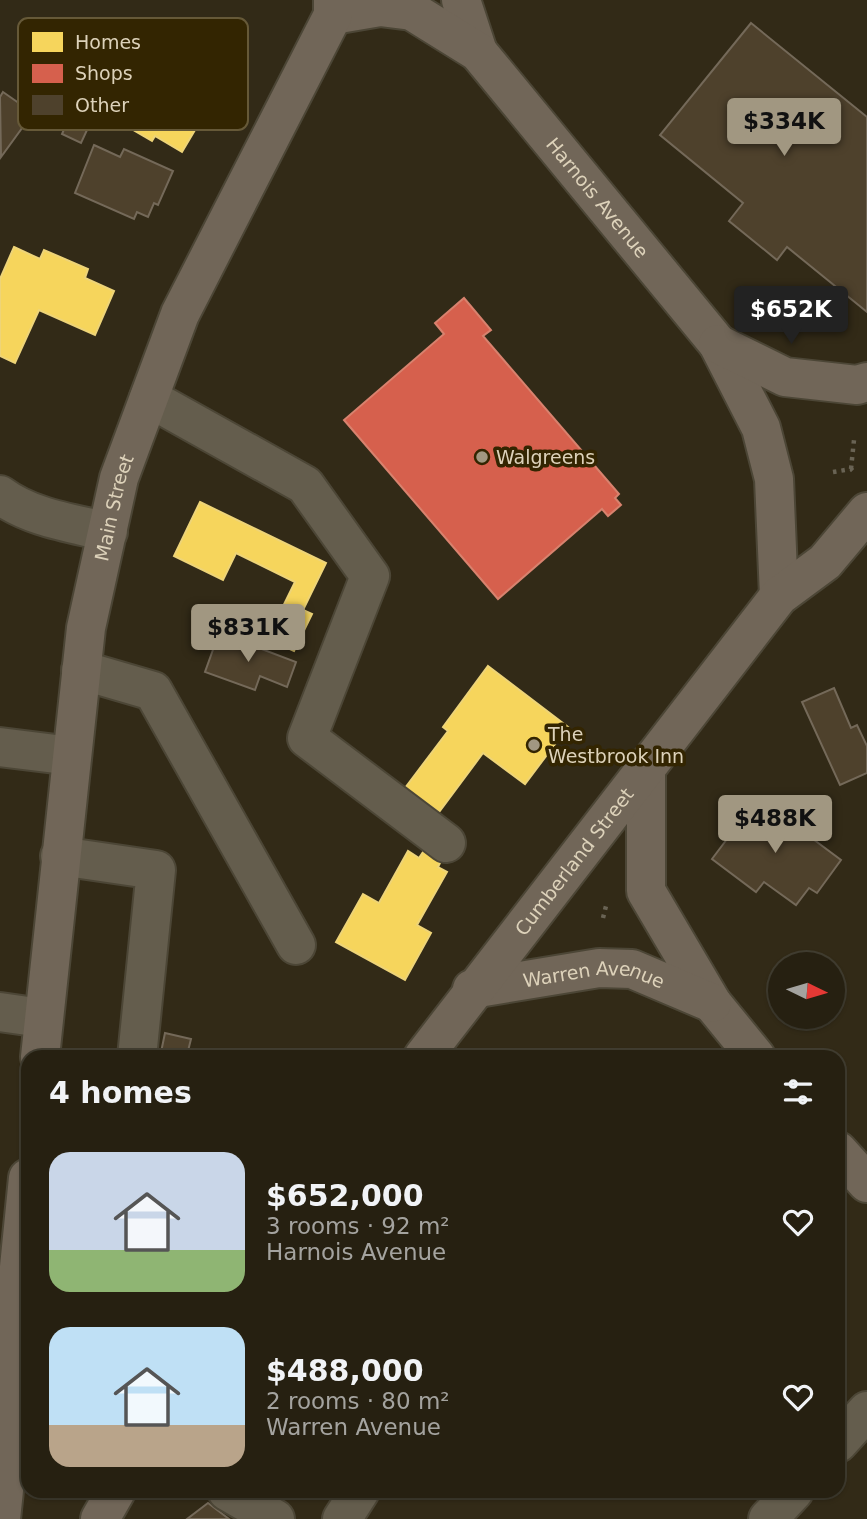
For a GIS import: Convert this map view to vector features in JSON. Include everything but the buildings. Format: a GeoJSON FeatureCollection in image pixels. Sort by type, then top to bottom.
{"type":"FeatureCollection","features":[{"type":"Feature","properties":{"kind":"main road","name":"Harnois Avenue"},"geometry":{"type":"LineString","coordinates":[[461,0],[478,52]]}},
{"type":"Feature","properties":{"kind":"main road","name":"Harnois Avenue"},"geometry":{"type":"LineString","coordinates":[[333,8],[380,6],[412,11],[478,52],[718,344],[761,428],[774,479],[779,596]]}},
{"type":"Feature","properties":{"kind":"main road","name":"Main Street"},"geometry":{"type":"LineString","coordinates":[[40,1050],[86,628],[120,478],[180,314],[333,8]]}},
{"type":"Feature","properties":{"kind":"main road","name":"Harnois Avenue"},"geometry":{"type":"LineString","coordinates":[[718,344],[785,377],[857,385],[867,382]]}},
{"type":"Feature","properties":{"kind":"main road","name":"Cumberland Street"},"geometry":{"type":"LineString","coordinates":[[428,1050],[472,989],[779,596],[825,562],[864,496]]}},
{"type":"Feature","properties":{"kind":"main road","name":"Warren Avenue"},"geometry":{"type":"LineString","coordinates":[[646,768],[646,891],[712,1003],[750,1050]]}},
{"type":"Feature","properties":{"kind":"main road","name":"Warren Avenue"},"geometry":{"type":"LineString","coordinates":[[472,989],[599,968],[632,970],[712,1003]]}},
{"type":"Feature","properties":{"kind":"main road"},"geometry":{"type":"LineString","coordinates":[[845,1159],[867,1183]]}},
{"type":"Feature","properties":{"kind":"main road"},"geometry":{"type":"LineString","coordinates":[[2,1519],[9,1442],[12,1336],[21,1250]]}},
{"type":"Feature","properties":{"kind":"main road"},"geometry":{"type":"LineString","coordinates":[[12,1336],[21,1365]]}},
{"type":"Feature","properties":{"kind":"main road"},"geometry":{"type":"LineString","coordinates":[[100,1519],[112,1498]]}},
{"type":"Feature","properties":{"kind":"street"},"geometry":{"type":"LineString","coordinates":[[149,398],[305,485],[370,576],[307,738],[446,844]]}},
{"type":"Feature","properties":{"kind":"street"},"geometry":{"type":"LineString","coordinates":[[0,495],[13,505],[56,520],[108,532]]}},
{"type":"Feature","properties":{"kind":"street"},"geometry":{"type":"LineString","coordinates":[[81,670],[153,691],[296,945]]}},
{"type":"Feature","properties":{"kind":"street"},"geometry":{"type":"LineString","coordinates":[[0,747],[72,756]]}},
{"type":"Feature","properties":{"kind":"street"},"geometry":{"type":"LineString","coordinates":[[60,856],[156,870],[138,1050]]}},
{"type":"Feature","properties":{"kind":"street"},"geometry":{"type":"LineString","coordinates":[[0,1012],[42,1018]]}},
{"type":"Feature","properties":{"kind":"street"},"geometry":{"type":"LineString","coordinates":[[845,1435],[867,1411]]}},
{"type":"Feature","properties":{"kind":"street"},"geometry":{"type":"LineString","coordinates":[[239,1498],[275,1519]]}},
{"type":"Feature","properties":{"kind":"street"},"geometry":{"type":"LineString","coordinates":[[342,1519],[356,1498]]}},
{"type":"Feature","properties":{"kind":"street"},"geometry":{"type":"LineString","coordinates":[[768,1519],[788,1498]]}},
{"type":"Feature","properties":{"kind":"path"},"geometry":{"type":"LineString","coordinates":[[854,440],[851,469],[864,496]]}},
{"type":"Feature","properties":{"kind":"path"},"geometry":{"type":"LineString","coordinates":[[833,472],[851,469]]}},
{"type":"Feature","properties":{"kind":"path"},"geometry":{"type":"LineString","coordinates":[[599,900],[606,906]]}},
{"type":"Feature","properties":{"kind":"place","name":"Walgreens"},"geometry":{"type":"Point","coordinates":[482,457]}},
{"type":"Feature","properties":{"kind":"place","name":"The Westbrook Inn"},"geometry":{"type":"Point","coordinates":[534,745]}}]}
